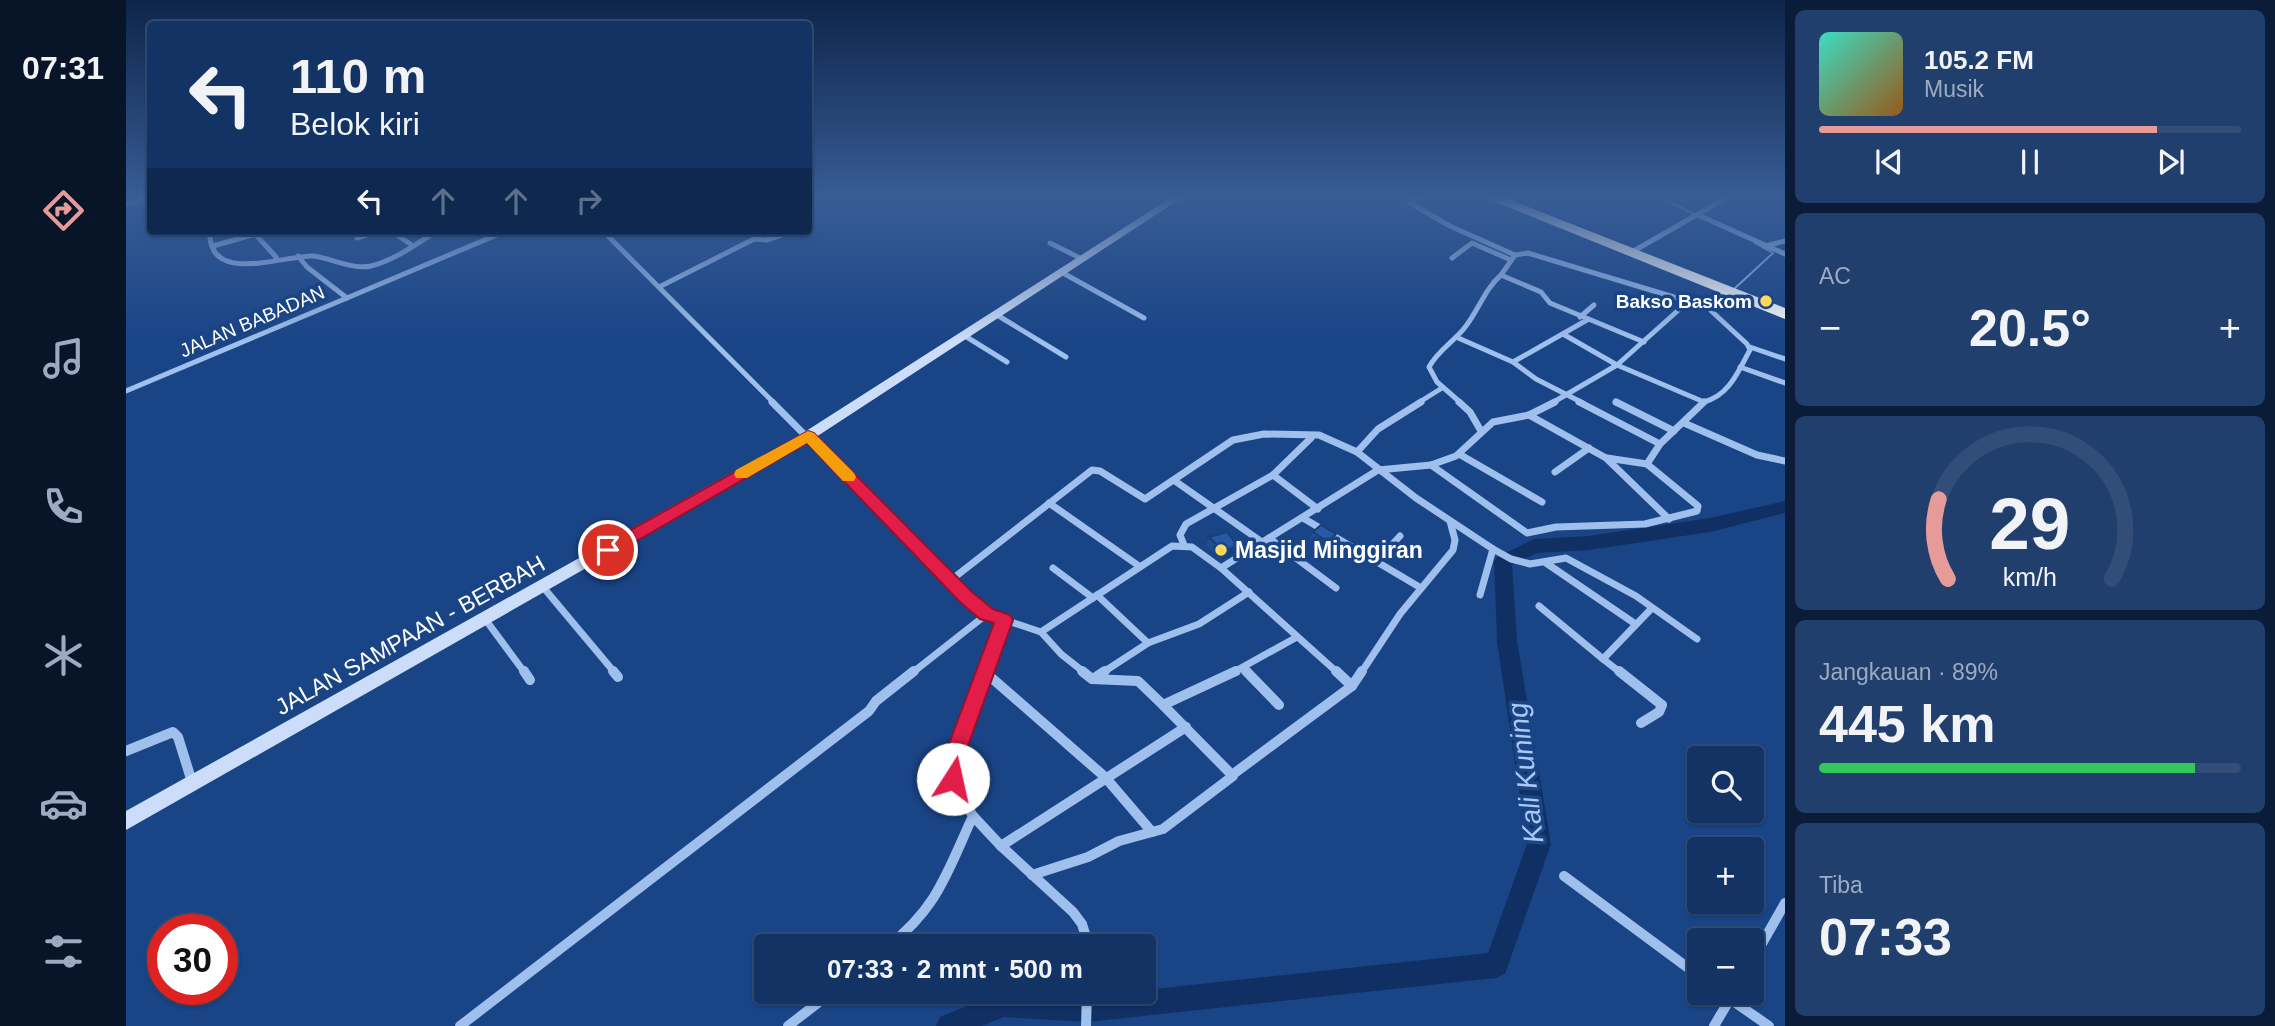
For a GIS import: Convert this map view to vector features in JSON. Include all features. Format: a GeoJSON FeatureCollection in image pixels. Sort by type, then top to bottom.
{"type":"FeatureCollection","features":[{"type":"Feature","properties":{"kind":"highway"},"geometry":{"type":"LineString","coordinates":[[1610,245],[1785,314]]}},
{"type":"Feature","properties":{"kind":"main road","name":"JALAN SAMPAAN - BERBAH"},"geometry":{"type":"LineString","coordinates":[[126,821],[808,436],[1104,245]]}},
{"type":"Feature","properties":{"kind":"street"},"geometry":{"type":"LineString","coordinates":[[217,245],[213,246],[222,257],[238,265],[276,257],[298,256],[326,258],[365,267],[412,245]]}},
{"type":"Feature","properties":{"kind":"street"},"geometry":{"type":"LineString","coordinates":[[265,245],[276,257]]}},
{"type":"Feature","properties":{"kind":"street","name":"JALAN BABADAN"},"geometry":{"type":"LineString","coordinates":[[126,391],[471,245]]}},
{"type":"Feature","properties":{"kind":"street"},"geometry":{"type":"LineString","coordinates":[[617,245],[986,614],[1041,632],[1061,654],[1092,679],[1138,681],[1233,776]]}},
{"type":"Feature","properties":{"kind":"street"},"geometry":{"type":"LineString","coordinates":[[659,287],[742,245]]}},
{"type":"Feature","properties":{"kind":"street"},"geometry":{"type":"LineString","coordinates":[[1054,245],[1082,259]]}},
{"type":"Feature","properties":{"kind":"street"},"geometry":{"type":"LineString","coordinates":[[1452,258],[1469,245]]}},
{"type":"Feature","properties":{"kind":"street"},"geometry":{"type":"LineString","coordinates":[[1478,245],[1513,257],[1537,254],[1707,307],[1750,347],[1785,359]]}},
{"type":"Feature","properties":{"kind":"street"},"geometry":{"type":"LineString","coordinates":[[1488,245],[1513,257]]}},
{"type":"Feature","properties":{"kind":"street"},"geometry":{"type":"LineString","coordinates":[[1630,253],[1645,245]]}},
{"type":"Feature","properties":{"kind":"street"},"geometry":{"type":"LineString","coordinates":[[1761,245],[1785,254]]}},
{"type":"Feature","properties":{"kind":"street"},"geometry":{"type":"LineString","coordinates":[[1766,247],[1773,245]]}},
{"type":"Feature","properties":{"kind":"street"},"geometry":{"type":"LineString","coordinates":[[298,256],[307,267],[347,298]]}},
{"type":"Feature","properties":{"kind":"street"},"geometry":{"type":"LineString","coordinates":[[1481,431],[1471,412],[1442,388],[1429,367],[1438,352],[1465,329],[1490,284],[1501,275],[1513,257]]}},
{"type":"Feature","properties":{"kind":"street"},"geometry":{"type":"LineString","coordinates":[[1063,273],[1144,318]]}},
{"type":"Feature","properties":{"kind":"street"},"geometry":{"type":"LineString","coordinates":[[1501,275],[1541,292],[1545,300],[1644,342]]}},
{"type":"Feature","properties":{"kind":"street"},"geometry":{"type":"LineString","coordinates":[[1707,307],[1730,292]]}},
{"type":"Feature","properties":{"kind":"street"},"geometry":{"type":"LineString","coordinates":[[1221,568],[1378,470],[1431,465],[1459,454],[1481,431],[1501,419],[1530,415],[1566,396],[1617,365],[1675,313],[1692,302]]}},
{"type":"Feature","properties":{"kind":"street"},"geometry":{"type":"LineString","coordinates":[[1513,362],[1563,334],[1584,318],[1594,306]]}},
{"type":"Feature","properties":{"kind":"street"},"geometry":{"type":"LineString","coordinates":[[997,315],[1066,357]]}},
{"type":"Feature","properties":{"kind":"street"},"geometry":{"type":"LineString","coordinates":[[1563,334],[1617,365],[1704,402]]}},
{"type":"Feature","properties":{"kind":"street"},"geometry":{"type":"LineString","coordinates":[[965,337],[1007,362]]}},
{"type":"Feature","properties":{"kind":"street"},"geometry":{"type":"LineString","coordinates":[[1456,337],[1513,362],[1566,396],[1660,444]]}},
{"type":"Feature","properties":{"kind":"street"},"geometry":{"type":"LineString","coordinates":[[1647,464],[1660,444],[1704,402],[1721,394],[1731,385],[1750,347]]}},
{"type":"Feature","properties":{"kind":"street"},"geometry":{"type":"LineString","coordinates":[[1740,367],[1785,383]]}},
{"type":"Feature","properties":{"kind":"street"},"geometry":{"type":"LineString","coordinates":[[1357,452],[1378,429],[1442,388]]}},
{"type":"Feature","properties":{"kind":"street"},"geometry":{"type":"LineString","coordinates":[[1616,402],[1674,431]]}},
{"type":"Feature","properties":{"kind":"street"},"geometry":{"type":"LineString","coordinates":[[1530,415],[1606,458],[1669,519]]}},
{"type":"Feature","properties":{"kind":"street"},"geometry":{"type":"LineString","coordinates":[[1685,423],[1757,455],[1785,461]]}},
{"type":"Feature","properties":{"kind":"street"},"geometry":{"type":"LineString","coordinates":[[951,580],[1092,470],[1101,471],[1145,499],[1175,481],[1226,443],[1242,436],[1273,433],[1311,438]]}},
{"type":"Feature","properties":{"kind":"street"},"geometry":{"type":"LineString","coordinates":[[1184,545],[1180,535],[1186,524],[1273,475],[1314,435],[1325,436],[1357,452],[1378,470],[1495,551],[1515,561],[1529,564],[1546,563],[1558,556],[1566,558],[1651,608],[1697,639]]}},
{"type":"Feature","properties":{"kind":"street"},"geometry":{"type":"LineString","coordinates":[[1555,472],[1590,448]]}},
{"type":"Feature","properties":{"kind":"street"},"geometry":{"type":"LineString","coordinates":[[1459,454],[1542,502]]}},
{"type":"Feature","properties":{"kind":"street"},"geometry":{"type":"LineString","coordinates":[[1431,465],[1525,533],[1554,526],[1585,523],[1646,524],[1697,511],[1698,506],[1647,464],[1606,458]]}},
{"type":"Feature","properties":{"kind":"street"},"geometry":{"type":"LineString","coordinates":[[1273,475],[1318,509]]}},
{"type":"Feature","properties":{"kind":"street"},"geometry":{"type":"LineString","coordinates":[[1175,481],[1212,509],[1266,540],[1336,588]]}},
{"type":"Feature","properties":{"kind":"street"},"geometry":{"type":"LineString","coordinates":[[1049,503],[1139,566]]}},
{"type":"Feature","properties":{"kind":"street"},"geometry":{"type":"LineString","coordinates":[[1303,519],[1421,588]]}},
{"type":"Feature","properties":{"kind":"street"},"geometry":{"type":"LineString","coordinates":[[1032,875],[1054,870],[1119,841],[1163,829],[1352,686],[1400,614],[1455,545],[1450,521]]}},
{"type":"Feature","properties":{"kind":"street"},"geometry":{"type":"LineString","coordinates":[[1376,562],[1400,536]]}},
{"type":"Feature","properties":{"kind":"street"},"geometry":{"type":"LineString","coordinates":[[1041,632],[1139,566],[1172,546],[1184,545],[1192,547],[1221,568],[1352,686]]}},
{"type":"Feature","properties":{"kind":"street"},"geometry":{"type":"LineString","coordinates":[[1480,595],[1495,551]]}},
{"type":"Feature","properties":{"kind":"street"},"geometry":{"type":"LineString","coordinates":[[1546,563],[1634,623]]}},
{"type":"Feature","properties":{"kind":"street"},"geometry":{"type":"LineString","coordinates":[[1054,568],[1095,596],[1148,643]]}},
{"type":"Feature","properties":{"kind":"street"},"geometry":{"type":"LineString","coordinates":[[542,587],[618,677]]}},
{"type":"Feature","properties":{"kind":"street"},"geometry":{"type":"LineString","coordinates":[[1092,679],[1148,643],[1199,624],[1249,592]]}},
{"type":"Feature","properties":{"kind":"street"},"geometry":{"type":"LineString","coordinates":[[1539,606],[1662,705],[1659,712],[1641,723]]}},
{"type":"Feature","properties":{"kind":"street"},"geometry":{"type":"LineString","coordinates":[[1603,659],[1651,608]]}},
{"type":"Feature","properties":{"kind":"street"},"geometry":{"type":"LineString","coordinates":[[460,1026],[869,711],[876,701],[986,614]]}},
{"type":"Feature","properties":{"kind":"street"},"geometry":{"type":"LineString","coordinates":[[485,619],[530,680]]}},
{"type":"Feature","properties":{"kind":"street"},"geometry":{"type":"LineString","coordinates":[[1004,620],[952,769],[956,788],[973,816],[1082,924],[1085,934]]}},
{"type":"Feature","properties":{"kind":"street"},"geometry":{"type":"LineString","coordinates":[[1163,705],[1243,668],[1297,637]]}},
{"type":"Feature","properties":{"kind":"street"},"geometry":{"type":"LineString","coordinates":[[1243,668],[1279,705]]}},
{"type":"Feature","properties":{"kind":"street"},"geometry":{"type":"LineString","coordinates":[[986,673],[1105,777],[1153,832]]}},
{"type":"Feature","properties":{"kind":"street"},"geometry":{"type":"LineString","coordinates":[[1001,846],[1186,727]]}},
{"type":"Feature","properties":{"kind":"street"},"geometry":{"type":"LineString","coordinates":[[126,751],[173,732],[178,737],[192,783]]}},
{"type":"Feature","properties":{"kind":"street"},"geometry":{"type":"LineString","coordinates":[[904,934],[933,903],[973,816]]}},
{"type":"Feature","properties":{"kind":"street"},"geometry":{"type":"LineString","coordinates":[[1564,876],[1687,967]]}},
{"type":"Feature","properties":{"kind":"street"},"geometry":{"type":"LineString","coordinates":[[1764,940],[1785,903]]}},
{"type":"Feature","properties":{"kind":"street"},"geometry":{"type":"LineString","coordinates":[[788,1026],[816,1004]]}},
{"type":"Feature","properties":{"kind":"street"},"geometry":{"type":"LineString","coordinates":[[1086,1026],[1087,1004]]}},
{"type":"Feature","properties":{"kind":"street"},"geometry":{"type":"LineString","coordinates":[[1714,1026],[1723,1005]]}},
{"type":"Feature","properties":{"kind":"street"},"geometry":{"type":"LineString","coordinates":[[1742,1005],[1769,1026]]}},
{"type":"Feature","properties":{"kind":"building"},"geometry":{"type":"Polygon","coordinates":[[[1321,525],[1336,534],[1328,542],[1313,532],[1321,525]]]}},
{"type":"Feature","properties":{"kind":"building"},"geometry":{"type":"Polygon","coordinates":[[[1227,532],[1237,545],[1224,552],[1209,537],[1227,532]]]}},
{"type":"Feature","properties":{"kind":"waterway"},"geometry":{"type":"LineString","coordinates":[[1733,290],[1773,253],[1758,245]]}},
{"type":"Feature","properties":{"kind":"waterway"},"geometry":{"type":"LineString","coordinates":[[1720,302],[1728,294]]}},
{"type":"Feature","properties":{"kind":"waterway","name":"Kali Kuning"},"geometry":{"type":"LineString","coordinates":[[949,1026],[1004,1004],[1087,1009],[1496,965],[1539,844],[1507,641],[1503,562],[1534,546],[1589,543],[1710,525],[1785,507]]}},
{"type":"Feature","properties":{"kind":"slow traffic"},"geometry":{"type":"LineString","coordinates":[[742,474],[808,436],[848,477]]}},
{"type":"Feature","properties":{"kind":"place","name":"Bakso Baskom"},"geometry":{"type":"Point","coordinates":[1766,301]}},
{"type":"Feature","properties":{"kind":"place","name":"Masjid Minggiran"},"geometry":{"type":"Point","coordinates":[1221,550]}},
{"type":"Feature","properties":{"kind":"route"},"geometry":{"type":"LineString","coordinates":[[608,550],[808,436],[966,597],[986,614],[1004,620],[953,760],[953,779]]}}]}
